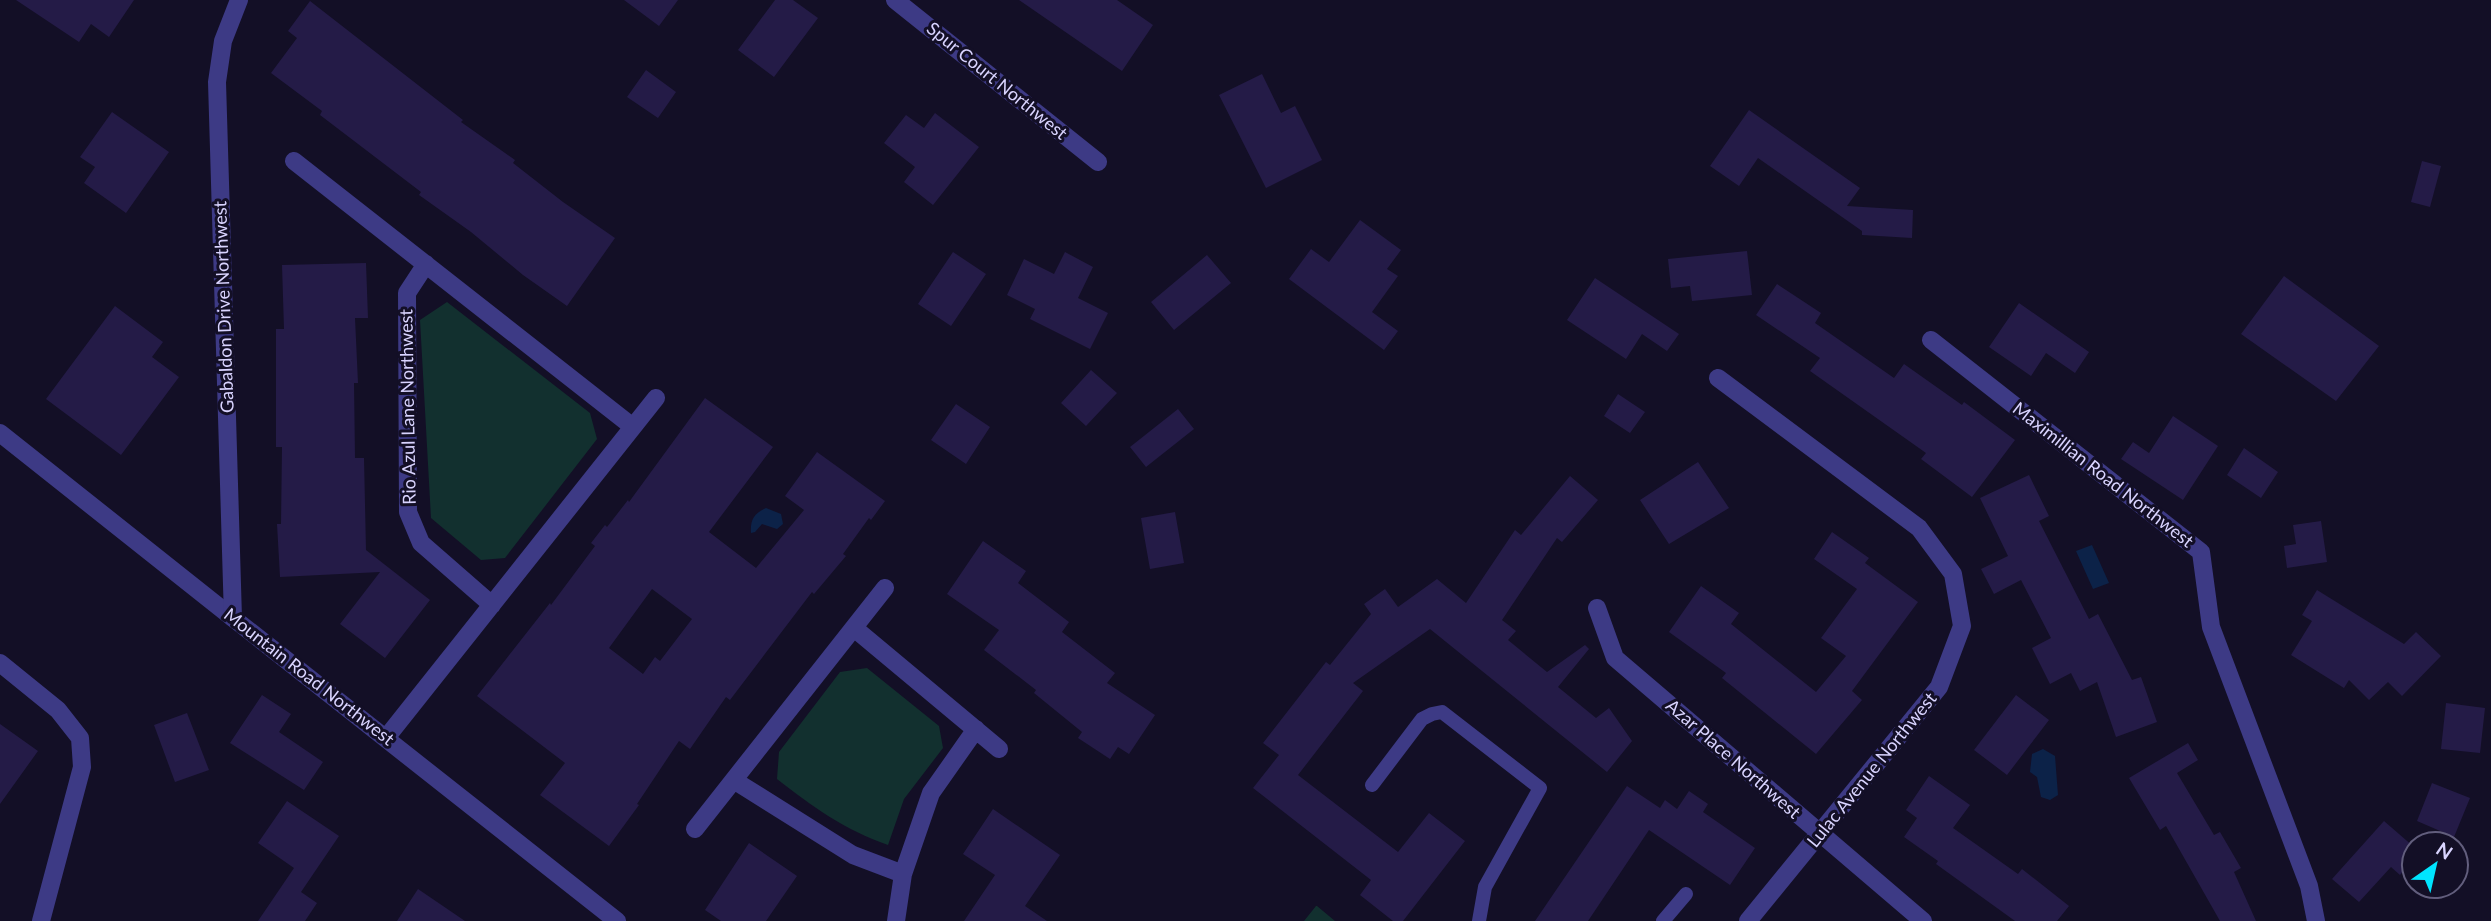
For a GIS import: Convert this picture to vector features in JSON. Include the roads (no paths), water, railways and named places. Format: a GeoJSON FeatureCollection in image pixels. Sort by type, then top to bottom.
{"type":"FeatureCollection","features":[{"type":"Feature","properties":{"kind":"street","name":"Gabaldon Drive Northwest"},"geometry":{"type":"LineString","coordinates":[[233,618],[217,82],[223,41],[239,0]]}},
{"type":"Feature","properties":{"kind":"street","name":"Spur Court Northwest"},"geometry":{"type":"LineString","coordinates":[[895,0],[1098,162]]}},
{"type":"Feature","properties":{"kind":"street"},"geometry":{"type":"LineString","coordinates":[[294,161],[633,427]]}},
{"type":"Feature","properties":{"kind":"street","name":"Rio Azul Lane Northwest"},"geometry":{"type":"LineString","coordinates":[[426,264],[407,293],[408,512],[421,543],[492,605]]}},
{"type":"Feature","properties":{"kind":"street","name":"Maximillian Road Northwest"},"geometry":{"type":"LineString","coordinates":[[1931,340],[2201,552],[2211,627],[2309,886],[2316,921]]}},
{"type":"Feature","properties":{"kind":"street","name":"Lulac Avenue Northwest"},"geometry":{"type":"LineString","coordinates":[[1718,378],[1919,528],[1953,574],[1962,626],[1939,687],[1748,921]]}},
{"type":"Feature","properties":{"kind":"street"},"geometry":{"type":"LineString","coordinates":[[386,738],[656,398]]}},
{"type":"Feature","properties":{"kind":"street","name":"Mountain Road Northwest"},"geometry":{"type":"LineString","coordinates":[[0,433],[614,920]]}},
{"type":"Feature","properties":{"kind":"street"},"geometry":{"type":"LineString","coordinates":[[695,829],[885,588]]}},
{"type":"Feature","properties":{"kind":"street","name":"Azar Place Northwest"},"geometry":{"type":"LineString","coordinates":[[1597,608],[1615,658],[1923,921]]}},
{"type":"Feature","properties":{"kind":"street"},"geometry":{"type":"LineString","coordinates":[[854,628],[999,749]]}},
{"type":"Feature","properties":{"kind":"street"},"geometry":{"type":"LineString","coordinates":[[0,663],[58,710],[80,738],[82,766],[41,921]]}},
{"type":"Feature","properties":{"kind":"street"},"geometry":{"type":"LineString","coordinates":[[896,921],[903,874],[931,793],[976,729]]}},
{"type":"Feature","properties":{"kind":"street"},"geometry":{"type":"LineString","coordinates":[[735,781],[853,855],[903,874]]}},
{"type":"Feature","properties":{"kind":"lane"},"geometry":{"type":"LineString","coordinates":[[1372,785],[1422,719],[1432,713],[1442,712],[1540,788],[1485,887],[1479,921]]}},
{"type":"Feature","properties":{"kind":"lane"},"geometry":{"type":"LineString","coordinates":[[1663,921],[1686,894]]}},
{"type":"Feature","properties":{"kind":"water"},"geometry":{"type":"Polygon","coordinates":[[[766,508],[781,514],[783,524],[777,529],[762,524],[751,533],[754,518],[766,508]]]}},
{"type":"Feature","properties":{"kind":"water"},"geometry":{"type":"Polygon","coordinates":[[[2092,545],[2109,583],[2093,589],[2076,551],[2092,545]]]}},
{"type":"Feature","properties":{"kind":"water"},"geometry":{"type":"Polygon","coordinates":[[[2043,749],[2055,756],[2058,795],[2050,800],[2041,797],[2037,777],[2030,772],[2032,754],[2043,749]]]}}]}
